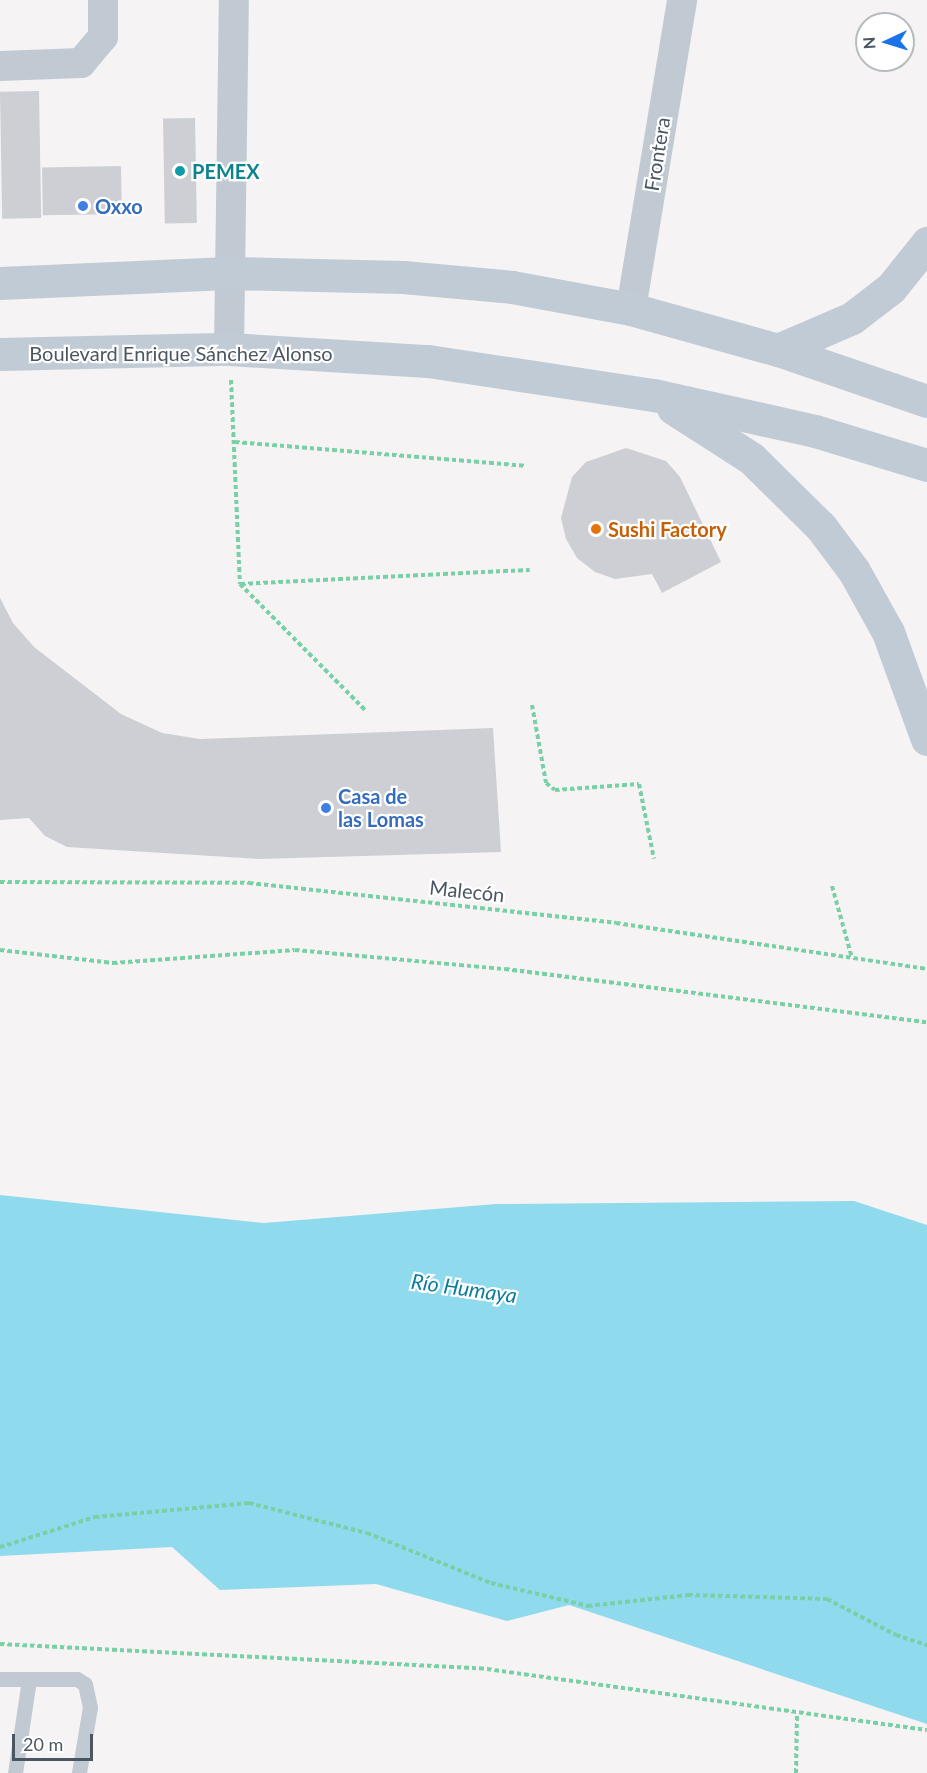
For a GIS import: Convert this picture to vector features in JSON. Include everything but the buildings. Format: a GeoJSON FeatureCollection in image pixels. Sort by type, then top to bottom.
{"type":"FeatureCollection","features":[{"type":"Feature","properties":{"kind":"main road"},"geometry":{"type":"LineString","coordinates":[[778,350],[852,318],[891,288],[927,243]]}},
{"type":"Feature","properties":{"kind":"main road"},"geometry":{"type":"LineString","coordinates":[[0,283],[228,273],[403,277],[512,287],[631,309],[778,350],[927,401]]}},
{"type":"Feature","properties":{"kind":"main road","name":"Boulevard Enrique Sánchez Alonso"},"geometry":{"type":"LineString","coordinates":[[0,354],[229,349],[428,361],[654,395],[814,431],[927,465]]}},
{"type":"Feature","properties":{"kind":"main road"},"geometry":{"type":"LineString","coordinates":[[654,395],[751,458],[821,527],[854,571],[888,632],[927,739]]}},
{"type":"Feature","properties":{"kind":"street"},"geometry":{"type":"LineString","coordinates":[[0,66],[62,68],[81,63],[103,37],[103,0]]}},
{"type":"Feature","properties":{"kind":"street"},"geometry":{"type":"LineString","coordinates":[[229,349],[228,273],[234,0]]}},
{"type":"Feature","properties":{"kind":"street","name":"Frontera"},"geometry":{"type":"LineString","coordinates":[[631,309],[682,0]]}},
{"type":"Feature","properties":{"kind":"lane"},"geometry":{"type":"LineString","coordinates":[[0,1679],[77,1679],[85,1684],[90,1707],[80,1773]]}},
{"type":"Feature","properties":{"kind":"lane"},"geometry":{"type":"LineString","coordinates":[[15,1773],[29,1679]]}},
{"type":"Feature","properties":{"kind":"path"},"geometry":{"type":"LineString","coordinates":[[229,349],[240,584],[367,712]]}},
{"type":"Feature","properties":{"kind":"path"},"geometry":{"type":"LineString","coordinates":[[235,442],[525,465]]}},
{"type":"Feature","properties":{"kind":"path"},"geometry":{"type":"LineString","coordinates":[[240,584],[530,570]]}},
{"type":"Feature","properties":{"kind":"path"},"geometry":{"type":"LineString","coordinates":[[532,705],[546,783],[555,790],[639,784],[654,859]]}},
{"type":"Feature","properties":{"kind":"path","name":"Malecón"},"geometry":{"type":"LineString","coordinates":[[0,882],[249,883],[616,923],[927,969]]}},
{"type":"Feature","properties":{"kind":"path"},"geometry":{"type":"LineString","coordinates":[[832,886],[852,958]]}},
{"type":"Feature","properties":{"kind":"path"},"geometry":{"type":"LineString","coordinates":[[0,950],[113,963],[294,950],[505,969],[927,1022]]}},
{"type":"Feature","properties":{"kind":"path"},"geometry":{"type":"LineString","coordinates":[[0,1547],[95,1517],[249,1503],[367,1533],[491,1584],[588,1606],[688,1594],[827,1599],[896,1635],[927,1645]]}},
{"type":"Feature","properties":{"kind":"path"},"geometry":{"type":"LineString","coordinates":[[0,1644],[487,1669],[797,1713],[861,1718],[927,1730]]}},
{"type":"Feature","properties":{"kind":"path"},"geometry":{"type":"LineString","coordinates":[[796,1773],[797,1713]]}},
{"type":"Feature","properties":{"kind":"water","name":"Río Humaya"},"geometry":{"type":"Polygon","coordinates":[[[0,1195],[264,1223],[496,1204],[854,1201],[927,1225],[927,1724],[569,1605],[507,1621],[376,1584],[220,1590],[172,1547],[0,1556],[0,1195]]]}},
{"type":"Feature","properties":{"kind":"place","name":"PEMEX"},"geometry":{"type":"Point","coordinates":[180,171]}},
{"type":"Feature","properties":{"kind":"place","name":"Oxxo"},"geometry":{"type":"Point","coordinates":[83,206]}},
{"type":"Feature","properties":{"kind":"place","name":"Sushi Factory"},"geometry":{"type":"Point","coordinates":[596,529]}},
{"type":"Feature","properties":{"kind":"place","name":"Casa de las Lomas"},"geometry":{"type":"Point","coordinates":[326,808]}}]}
